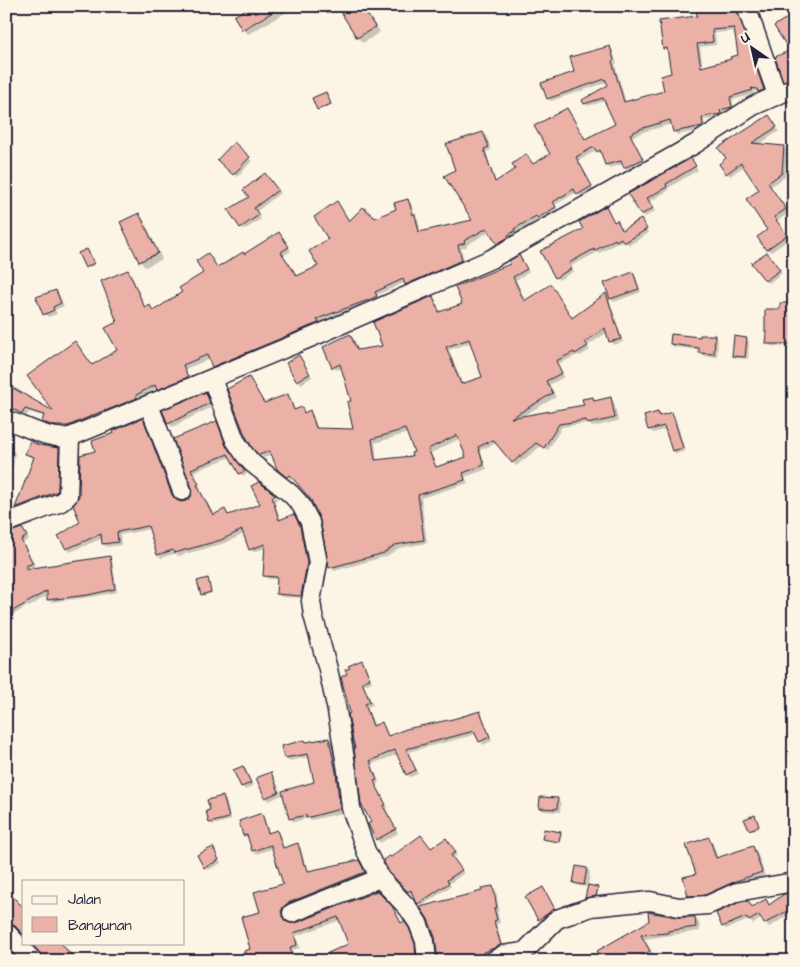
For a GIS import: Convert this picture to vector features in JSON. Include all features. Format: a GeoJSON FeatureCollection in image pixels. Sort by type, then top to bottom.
{"type":"FeatureCollection","features":[{"type":"Feature","properties":{"kind":"street"},"geometry":{"type":"LineString","coordinates":[[746,6],[777,95]]}},
{"type":"Feature","properties":{"kind":"street"},"geometry":{"type":"LineString","coordinates":[[6,420],[46,435],[60,438],[70,437],[317,335],[491,258],[695,144],[753,106],[794,88]]}},
{"type":"Feature","properties":{"kind":"street"},"geometry":{"type":"LineString","coordinates":[[212,379],[235,440],[245,455],[291,494],[301,505],[310,522],[318,563],[311,601],[313,615],[335,703],[347,771],[351,808],[363,843],[380,878],[415,916],[425,941],[427,961]]}},
{"type":"Feature","properties":{"kind":"street"},"geometry":{"type":"LineString","coordinates":[[149,405],[182,492]]}},
{"type":"Feature","properties":{"kind":"street"},"geometry":{"type":"LineString","coordinates":[[6,523],[61,502],[68,496],[70,437]]}},
{"type":"Feature","properties":{"kind":"street"},"geometry":{"type":"LineString","coordinates":[[292,913],[380,878]]}},
{"type":"Feature","properties":{"kind":"street"},"geometry":{"type":"LineString","coordinates":[[492,961],[503,955],[524,952],[557,920],[591,907],[650,901],[679,907],[708,905],[737,892],[794,882]]}},
{"type":"Feature","properties":{"kind":"street"},"geometry":{"type":"LineString","coordinates":[[6,932],[12,951],[33,961]]}},
{"type":"Feature","properties":{"kind":"building"},"geometry":{"type":"Polygon","coordinates":[[[251,6],[283,6],[242,30],[234,16],[251,6]]]}},
{"type":"Feature","properties":{"kind":"building"},"geometry":{"type":"Polygon","coordinates":[[[337,6],[362,6],[375,27],[357,38],[337,6]]]}},
{"type":"Feature","properties":{"kind":"building"},"geometry":{"type":"Polygon","coordinates":[[[696,6],[736,6],[764,90],[758,92],[757,89],[751,88],[753,90],[730,97],[732,107],[720,110],[721,114],[702,117],[703,126],[673,132],[670,120],[630,134],[643,159],[624,168],[621,161],[605,165],[600,150],[597,152],[594,147],[576,157],[592,186],[577,195],[574,189],[553,202],[556,207],[514,229],[515,231],[508,235],[509,237],[497,244],[487,228],[464,241],[465,243],[458,245],[462,260],[405,285],[403,279],[375,292],[377,296],[371,299],[317,319],[319,323],[212,367],[207,355],[183,365],[188,377],[157,390],[155,385],[136,395],[137,398],[68,426],[55,426],[42,422],[44,415],[25,409],[22,414],[6,405],[6,399],[13,388],[53,411],[27,376],[75,341],[92,365],[117,350],[105,328],[117,322],[101,281],[128,270],[145,308],[150,305],[153,311],[182,292],[179,288],[203,273],[196,261],[208,253],[217,267],[243,252],[244,254],[279,232],[289,247],[281,252],[297,276],[318,266],[309,251],[328,239],[314,217],[337,201],[349,221],[363,207],[375,218],[396,209],[394,203],[408,199],[413,215],[415,214],[419,232],[472,220],[444,176],[455,170],[446,144],[483,132],[489,147],[484,149],[495,182],[515,169],[512,164],[526,154],[533,164],[550,154],[534,126],[567,108],[585,139],[615,124],[603,98],[584,104],[582,100],[608,85],[605,79],[547,99],[541,83],[574,72],[570,57],[610,46],[614,60],[612,61],[624,102],[664,91],[661,76],[671,73],[667,48],[663,49],[659,21],[697,16],[696,6]],[[734,28],[712,30],[713,42],[697,44],[701,67],[731,59],[730,57],[738,55],[734,28]]]}},
{"type":"Feature","properties":{"kind":"building"},"geometry":{"type":"Polygon","coordinates":[[[785,19],[794,32],[794,44],[788,48],[774,26],[785,19]]]}},
{"type":"Feature","properties":{"kind":"building"},"geometry":{"type":"Polygon","coordinates":[[[791,50],[794,56],[794,78],[783,81],[775,57],[791,50]]]}},
{"type":"Feature","properties":{"kind":"building"},"geometry":{"type":"Polygon","coordinates":[[[326,92],[331,104],[317,110],[312,98],[326,92]]]}},
{"type":"Feature","properties":{"kind":"building"},"geometry":{"type":"Polygon","coordinates":[[[769,115],[777,127],[752,143],[784,146],[782,173],[768,183],[786,209],[774,217],[787,235],[766,250],[757,237],[767,230],[746,199],[759,190],[741,163],[726,174],[719,164],[726,158],[718,148],[769,115]]]}},
{"type":"Feature","properties":{"kind":"building"},"geometry":{"type":"Polygon","coordinates":[[[234,142],[250,157],[233,175],[217,160],[234,142]]]}},
{"type":"Feature","properties":{"kind":"building"},"geometry":{"type":"Polygon","coordinates":[[[691,158],[696,166],[666,184],[667,187],[647,198],[653,208],[641,215],[628,194],[691,158]]]}},
{"type":"Feature","properties":{"kind":"building"},"geometry":{"type":"Polygon","coordinates":[[[265,173],[278,190],[254,208],[259,215],[240,228],[228,210],[249,197],[243,190],[265,173]]]}},
{"type":"Feature","properties":{"kind":"building"},"geometry":{"type":"Polygon","coordinates":[[[606,206],[614,222],[617,220],[622,230],[641,219],[647,229],[624,243],[621,238],[616,241],[615,239],[594,251],[594,249],[569,263],[572,268],[555,278],[540,251],[583,229],[579,222],[606,206]]]}},
{"type":"Feature","properties":{"kind":"building"},"geometry":{"type":"Polygon","coordinates":[[[139,213],[158,253],[139,262],[120,222],[139,213]]]}},
{"type":"Feature","properties":{"kind":"building"},"geometry":{"type":"Polygon","coordinates":[[[87,249],[94,263],[85,268],[78,253],[87,249]]]}},
{"type":"Feature","properties":{"kind":"building"},"geometry":{"type":"Polygon","coordinates":[[[767,252],[780,270],[765,281],[751,263],[767,252]]]}},
{"type":"Feature","properties":{"kind":"building"},"geometry":{"type":"Polygon","coordinates":[[[519,255],[527,269],[513,277],[524,301],[551,284],[572,318],[606,293],[621,339],[609,342],[605,328],[585,342],[588,346],[575,354],[574,352],[556,361],[562,373],[546,381],[553,393],[511,418],[584,405],[582,399],[593,397],[594,401],[611,397],[615,418],[587,424],[586,420],[559,424],[544,448],[536,443],[512,463],[493,440],[478,447],[484,465],[463,473],[465,480],[418,495],[424,540],[395,545],[384,553],[329,568],[320,520],[311,500],[290,475],[286,477],[277,469],[270,451],[259,455],[253,449],[245,435],[227,389],[249,377],[264,403],[288,394],[294,410],[302,407],[304,413],[310,410],[316,428],[353,429],[347,402],[351,401],[340,364],[332,368],[323,347],[350,334],[357,350],[382,346],[373,322],[433,296],[439,312],[462,304],[455,287],[510,264],[509,261],[519,255]],[[469,339],[446,347],[461,384],[482,377],[469,339]],[[405,429],[372,439],[375,460],[412,456],[411,453],[414,452],[405,429]],[[457,435],[428,449],[436,467],[466,457],[457,435]]]}},
{"type":"Feature","properties":{"kind":"building"},"geometry":{"type":"Polygon","coordinates":[[[633,272],[639,289],[610,299],[604,283],[633,272]]]}},
{"type":"Feature","properties":{"kind":"building"},"geometry":{"type":"Polygon","coordinates":[[[56,290],[61,303],[53,307],[54,310],[43,315],[36,297],[56,290]]]}},
{"type":"Feature","properties":{"kind":"building"},"geometry":{"type":"Polygon","coordinates":[[[780,303],[794,303],[794,344],[766,344],[765,309],[780,309],[780,303]]]}},
{"type":"Feature","properties":{"kind":"building"},"geometry":{"type":"Polygon","coordinates":[[[671,334],[700,337],[700,335],[715,335],[714,354],[699,353],[699,348],[670,344],[671,334]]]}},
{"type":"Feature","properties":{"kind":"building"},"geometry":{"type":"Polygon","coordinates":[[[734,336],[747,338],[745,357],[732,356],[734,336]]]}},
{"type":"Feature","properties":{"kind":"building"},"geometry":{"type":"Polygon","coordinates":[[[299,355],[310,374],[296,381],[286,363],[299,355]]]}},
{"type":"Feature","properties":{"kind":"building"},"geometry":{"type":"Polygon","coordinates":[[[206,392],[210,403],[168,424],[162,410],[206,392]]]}},
{"type":"Feature","properties":{"kind":"building"},"geometry":{"type":"Polygon","coordinates":[[[658,412],[659,416],[672,412],[683,448],[672,451],[664,426],[648,430],[644,416],[658,412]]]}},
{"type":"Feature","properties":{"kind":"building"},"geometry":{"type":"Polygon","coordinates":[[[143,418],[172,495],[181,502],[191,497],[192,488],[173,439],[217,421],[226,446],[245,471],[239,474],[228,454],[191,469],[199,484],[197,485],[213,515],[225,509],[228,515],[260,504],[251,486],[259,482],[276,495],[272,497],[279,520],[294,514],[300,526],[307,563],[301,596],[276,594],[277,577],[263,576],[265,544],[249,550],[242,530],[221,540],[174,553],[173,550],[157,555],[148,526],[117,532],[118,542],[102,544],[101,534],[66,549],[58,536],[80,522],[73,505],[79,496],[80,455],[95,451],[92,441],[114,433],[113,431],[143,418]]]}},
{"type":"Feature","properties":{"kind":"building"},"geometry":{"type":"Polygon","coordinates":[[[30,441],[39,445],[59,448],[58,491],[15,508],[34,457],[25,454],[30,441]]]}},
{"type":"Feature","properties":{"kind":"building"},"geometry":{"type":"Polygon","coordinates":[[[22,528],[27,536],[21,540],[33,563],[26,566],[26,569],[110,556],[115,589],[88,595],[47,600],[47,591],[6,615],[6,533],[22,528]]]}},
{"type":"Feature","properties":{"kind":"building"},"geometry":{"type":"Polygon","coordinates":[[[208,578],[211,592],[201,595],[197,581],[208,578]]]}},
{"type":"Feature","properties":{"kind":"building"},"geometry":{"type":"Polygon","coordinates":[[[362,660],[370,679],[362,682],[370,702],[365,704],[373,726],[382,722],[388,736],[406,729],[480,711],[490,737],[479,742],[474,731],[406,749],[416,770],[406,775],[395,750],[370,761],[377,780],[374,781],[386,805],[383,806],[396,829],[376,840],[368,824],[371,822],[361,804],[355,748],[348,714],[350,713],[341,677],[347,674],[345,670],[350,668],[348,666],[362,660]]]}},
{"type":"Feature","properties":{"kind":"building"},"geometry":{"type":"Polygon","coordinates":[[[329,738],[336,772],[340,809],[306,818],[306,815],[289,819],[282,791],[314,782],[308,754],[284,758],[281,746],[305,740],[306,742],[329,738]]]}},
{"type":"Feature","properties":{"kind":"building"},"geometry":{"type":"Polygon","coordinates":[[[243,766],[251,783],[241,787],[233,770],[243,766]]]}},
{"type":"Feature","properties":{"kind":"building"},"geometry":{"type":"Polygon","coordinates":[[[271,772],[279,792],[265,798],[256,778],[271,772]]]}},
{"type":"Feature","properties":{"kind":"building"},"geometry":{"type":"Polygon","coordinates":[[[223,796],[229,818],[209,823],[206,811],[210,810],[207,800],[223,796]]]}},
{"type":"Feature","properties":{"kind":"building"},"geometry":{"type":"Polygon","coordinates":[[[540,797],[558,798],[557,809],[539,808],[540,797]]]}},
{"type":"Feature","properties":{"kind":"building"},"geometry":{"type":"Polygon","coordinates":[[[262,813],[268,833],[277,830],[283,848],[298,843],[304,865],[306,864],[308,871],[359,860],[365,872],[288,903],[281,912],[285,921],[296,923],[377,891],[392,906],[401,923],[404,921],[409,928],[415,944],[416,961],[331,961],[328,953],[348,944],[338,917],[294,933],[297,945],[290,947],[293,961],[247,961],[244,951],[250,949],[241,917],[260,912],[254,892],[283,884],[271,845],[252,851],[247,835],[243,836],[239,821],[262,813]]]}},
{"type":"Feature","properties":{"kind":"building"},"geometry":{"type":"Polygon","coordinates":[[[755,815],[759,826],[749,830],[744,819],[755,815]]]}},
{"type":"Feature","properties":{"kind":"building"},"geometry":{"type":"Polygon","coordinates":[[[544,829],[561,832],[559,842],[542,839],[544,829]]]}},
{"type":"Feature","properties":{"kind":"building"},"geometry":{"type":"Polygon","coordinates":[[[421,835],[431,848],[446,838],[456,852],[451,855],[462,870],[447,880],[449,883],[418,904],[411,890],[408,892],[389,872],[383,860],[389,856],[391,857],[421,835]]]}},
{"type":"Feature","properties":{"kind":"building"},"geometry":{"type":"Polygon","coordinates":[[[709,837],[716,858],[753,846],[762,872],[705,895],[688,896],[683,877],[696,874],[686,845],[709,837]]]}},
{"type":"Feature","properties":{"kind":"building"},"geometry":{"type":"Polygon","coordinates":[[[213,847],[219,860],[204,868],[197,855],[213,847]]]}},
{"type":"Feature","properties":{"kind":"building"},"geometry":{"type":"Polygon","coordinates":[[[576,866],[587,868],[584,885],[573,883],[576,866]]]}},
{"type":"Feature","properties":{"kind":"building"},"geometry":{"type":"Polygon","coordinates":[[[588,885],[598,887],[596,896],[585,898],[588,885]]]}},
{"type":"Feature","properties":{"kind":"building"},"geometry":{"type":"Polygon","coordinates":[[[493,886],[497,908],[494,908],[497,920],[494,921],[501,945],[482,953],[482,961],[438,961],[435,937],[428,919],[420,907],[482,891],[481,888],[493,886]]]}},
{"type":"Feature","properties":{"kind":"building"},"geometry":{"type":"Polygon","coordinates":[[[543,887],[555,909],[538,920],[525,897],[543,887]]]}},
{"type":"Feature","properties":{"kind":"building"},"geometry":{"type":"Polygon","coordinates":[[[6,890],[22,906],[22,933],[13,924],[6,922],[6,890]]]}},
{"type":"Feature","properties":{"kind":"building"},"geometry":{"type":"Polygon","coordinates":[[[794,893],[794,907],[764,924],[759,915],[749,921],[746,917],[722,927],[716,913],[740,902],[748,901],[752,907],[766,899],[769,905],[784,894],[794,893]]]}},
{"type":"Feature","properties":{"kind":"building"},"geometry":{"type":"Polygon","coordinates":[[[648,912],[677,917],[695,917],[696,927],[668,931],[668,933],[641,935],[650,951],[633,961],[603,961],[597,951],[649,921],[648,912]]]}},
{"type":"Feature","properties":{"kind":"building"},"geometry":{"type":"Polygon","coordinates":[[[32,944],[62,944],[76,961],[43,961],[41,954],[32,944]]]}}]}
